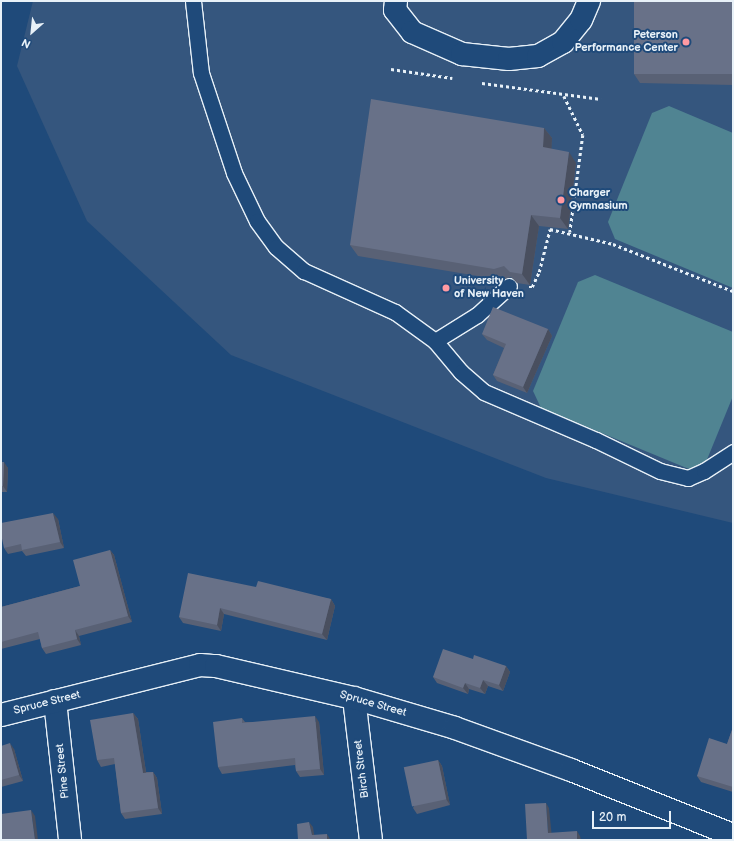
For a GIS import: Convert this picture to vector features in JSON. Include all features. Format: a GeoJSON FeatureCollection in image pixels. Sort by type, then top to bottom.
{"type":"FeatureCollection","features":[{"type":"Feature","properties":{"kind":"street"},"geometry":{"type":"LineString","coordinates":[[396,1],[395,10],[412,32],[462,54],[509,59],[538,56],[563,42],[581,20],[589,1]]}},
{"type":"Feature","properties":{"kind":"street","name":"Spruce Street"},"geometry":{"type":"LineString","coordinates":[[1,715],[200,664],[354,698],[456,728],[564,767],[733,835]]}},
{"type":"Feature","properties":{"kind":"street","name":"Birch Street"},"geometry":{"type":"LineString","coordinates":[[354,698],[371,840]]}},
{"type":"Feature","properties":{"kind":"street","name":"Pine Street"},"geometry":{"type":"LineString","coordinates":[[55,702],[70,840]]}},
{"type":"Feature","properties":{"kind":"lane"},"geometry":{"type":"LineString","coordinates":[[193,1],[201,73],[207,94],[234,173],[257,221],[276,248],[304,271],[395,312],[435,341],[461,372],[484,392],[596,440],[660,471],[688,478],[704,471],[733,452]]}},
{"type":"Feature","properties":{"kind":"lane"},"geometry":{"type":"LineString","coordinates":[[435,341],[477,315],[509,286]]}},
{"type":"Feature","properties":{"kind":"path"},"geometry":{"type":"LineString","coordinates":[[391,69],[454,78]]}},
{"type":"Feature","properties":{"kind":"path"},"geometry":{"type":"LineString","coordinates":[[477,82],[563,96],[601,99]]}},
{"type":"Feature","properties":{"kind":"path"},"geometry":{"type":"LineString","coordinates":[[563,96],[583,135],[570,232]]}},
{"type":"Feature","properties":{"kind":"path"},"geometry":{"type":"LineString","coordinates":[[509,286],[532,287],[539,272],[550,230],[570,232],[613,244],[733,291]]}},
{"type":"Feature","properties":{"kind":"shaded area","name":"University of New Haven"},"geometry":{"type":"Polygon","coordinates":[[[33,1],[733,1],[733,523],[546,478],[231,355],[87,221],[17,66],[33,1]]]}},
{"type":"Feature","properties":{"kind":"green space"},"geometry":{"type":"Polygon","coordinates":[[[669,106],[733,133],[733,288],[615,239],[608,222],[652,113],[669,106]]]}},
{"type":"Feature","properties":{"kind":"green space"},"geometry":{"type":"Polygon","coordinates":[[[595,275],[733,332],[733,396],[706,462],[689,469],[541,408],[533,391],[578,282],[595,275]]]}},
{"type":"Feature","properties":{"kind":"building","name":"Peterson Performance Center"},"geometry":{"type":"Polygon","coordinates":[[[634,1],[733,1],[733,74],[634,74],[634,1]]]}},
{"type":"Feature","properties":{"kind":"building"},"geometry":{"type":"Polygon","coordinates":[[[371,99],[544,128],[543,147],[569,152],[560,218],[531,215],[522,274],[510,272],[504,266],[494,269],[350,245],[371,99]]]}},
{"type":"Feature","properties":{"kind":"building"},"geometry":{"type":"Polygon","coordinates":[[[493,307],[548,329],[523,387],[493,375],[506,344],[482,334],[493,307]]]}},
{"type":"Feature","properties":{"kind":"building"},"geometry":{"type":"Polygon","coordinates":[[[1,462],[4,462],[3,486],[1,486],[1,462]]]}},
{"type":"Feature","properties":{"kind":"building"},"geometry":{"type":"Polygon","coordinates":[[[53,513],[60,542],[22,550],[21,544],[4,548],[1,534],[1,523],[53,513]]]}},
{"type":"Feature","properties":{"kind":"building"},"geometry":{"type":"Polygon","coordinates":[[[110,550],[128,616],[75,630],[77,639],[42,648],[38,632],[1,642],[1,607],[80,586],[73,560],[110,550]]]}},
{"type":"Feature","properties":{"kind":"building"},"geometry":{"type":"Polygon","coordinates":[[[188,573],[256,587],[258,581],[331,599],[322,634],[220,608],[217,625],[179,617],[188,573]]]}},
{"type":"Feature","properties":{"kind":"building"},"geometry":{"type":"Polygon","coordinates":[[[443,649],[473,659],[474,655],[506,666],[499,685],[483,680],[480,688],[465,683],[463,688],[433,677],[443,649]]]}},
{"type":"Feature","properties":{"kind":"building"},"geometry":{"type":"Polygon","coordinates":[[[133,713],[143,773],[153,772],[158,808],[121,813],[114,758],[97,760],[90,720],[133,713]]]}},
{"type":"Feature","properties":{"kind":"building"},"geometry":{"type":"Polygon","coordinates":[[[315,716],[320,769],[296,771],[295,758],[218,767],[213,722],[242,718],[242,723],[315,716]]]}},
{"type":"Feature","properties":{"kind":"building"},"geometry":{"type":"Polygon","coordinates":[[[733,727],[733,787],[697,776],[709,738],[727,744],[733,727]]]}},
{"type":"Feature","properties":{"kind":"building"},"geometry":{"type":"Polygon","coordinates":[[[10,743],[19,775],[1,780],[1,746],[10,743]]]}},
{"type":"Feature","properties":{"kind":"building"},"geometry":{"type":"Polygon","coordinates":[[[438,760],[446,799],[412,806],[404,767],[438,760]]]}},
{"type":"Feature","properties":{"kind":"building"},"geometry":{"type":"Polygon","coordinates":[[[546,803],[548,833],[577,831],[577,840],[527,840],[525,804],[546,803]]]}},
{"type":"Feature","properties":{"kind":"building"},"geometry":{"type":"Polygon","coordinates":[[[31,810],[35,840],[1,840],[1,814],[31,810]]]}},
{"type":"Feature","properties":{"kind":"building"},"geometry":{"type":"Polygon","coordinates":[[[309,822],[312,835],[327,834],[327,840],[298,840],[297,824],[309,822]]]}},
{"type":"Feature","properties":{"kind":"place","name":"Peterson Performance Center"},"geometry":{"type":"Point","coordinates":[686,42]}},
{"type":"Feature","properties":{"kind":"place","name":"Charger Gymnasium"},"geometry":{"type":"Point","coordinates":[561,200]}},
{"type":"Feature","properties":{"kind":"place","name":"University of New Haven"},"geometry":{"type":"Point","coordinates":[446,288]}}]}
